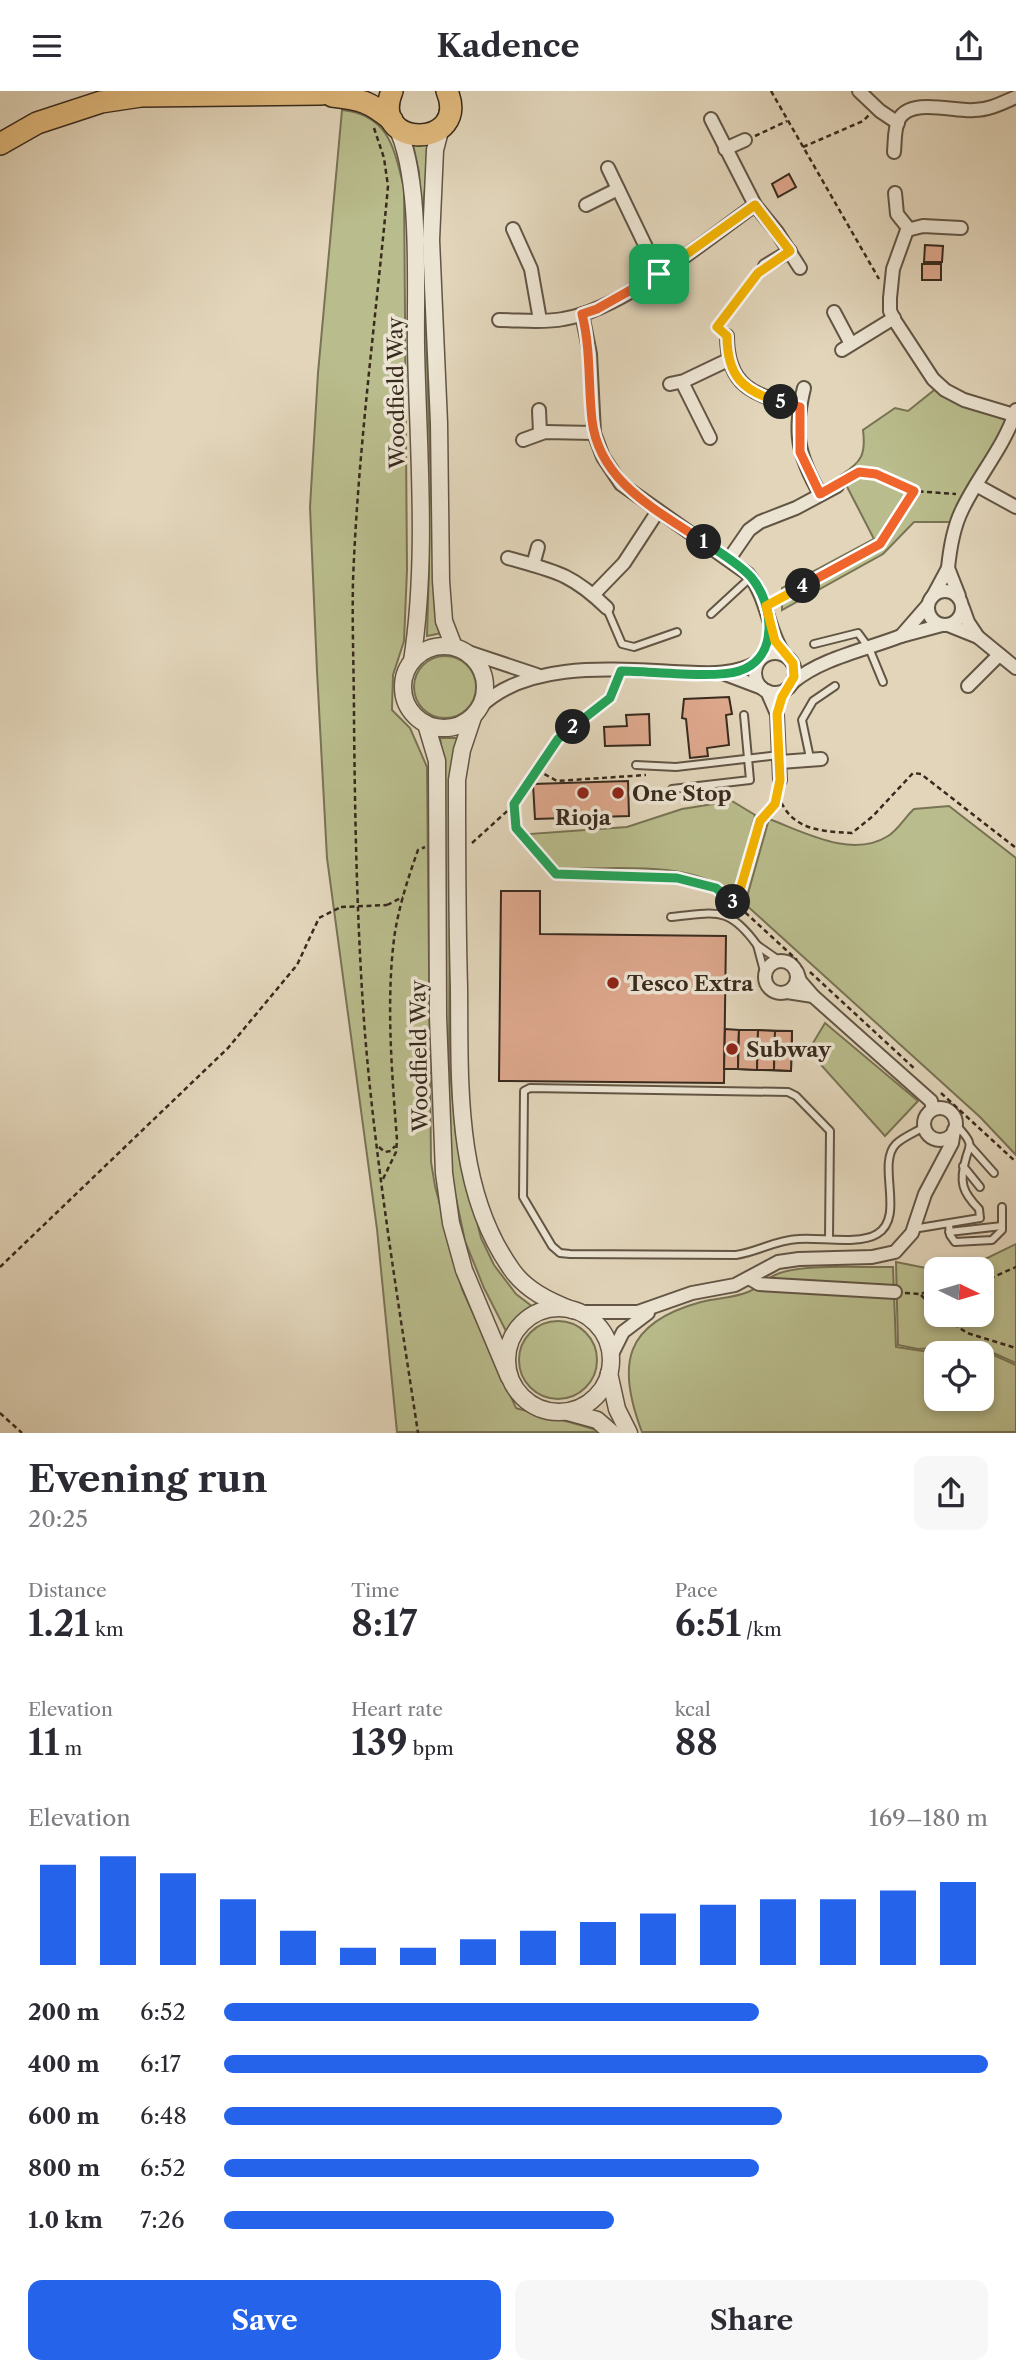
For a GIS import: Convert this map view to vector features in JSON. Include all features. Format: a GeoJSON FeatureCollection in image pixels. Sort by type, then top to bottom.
{"type":"FeatureCollection","features":[{"type":"Feature","properties":{"kind":"main road"},"geometry":{"type":"LineString","coordinates":[[0,144],[37,123],[101,102],[162,93],[320,94],[347,91]]}},
{"type":"Feature","properties":{"kind":"main road"},"geometry":{"type":"LineString","coordinates":[[387,124],[388,101],[392,91]]}},
{"type":"Feature","properties":{"kind":"main road"},"geometry":{"type":"LineString","coordinates":[[320,94],[372,103],[387,124],[407,134],[420,136],[431,134],[441,127],[450,108],[447,91]]}},
{"type":"Feature","properties":{"kind":"street"},"geometry":{"type":"LineString","coordinates":[[859,91],[898,123]]}},
{"type":"Feature","properties":{"kind":"street"},"geometry":{"type":"LineString","coordinates":[[894,152],[898,123],[906,113],[929,106],[976,111],[1016,97]]}},
{"type":"Feature","properties":{"kind":"street"},"geometry":{"type":"LineString","coordinates":[[711,119],[755,205],[800,268]]}},
{"type":"Feature","properties":{"kind":"street","name":"Woodfield Way"},"geometry":{"type":"LineString","coordinates":[[387,124],[406,149],[414,224],[419,516],[417,609],[412,661]]}},
{"type":"Feature","properties":{"kind":"street","name":"Woodfield Way"},"geometry":{"type":"LineString","coordinates":[[441,127],[435,150],[431,240],[439,423],[441,581],[444,621],[461,650]]}},
{"type":"Feature","properties":{"kind":"street"},"geometry":{"type":"LineString","coordinates":[[725,149],[745,140]]}},
{"type":"Feature","properties":{"kind":"street"},"geometry":{"type":"LineString","coordinates":[[608,168],[659,274]]}},
{"type":"Feature","properties":{"kind":"street"},"geometry":{"type":"LineString","coordinates":[[586,205],[618,189]]}},
{"type":"Feature","properties":{"kind":"street"},"geometry":{"type":"LineString","coordinates":[[895,193],[897,214],[909,229]]}},
{"type":"Feature","properties":{"kind":"street"},"geometry":{"type":"LineString","coordinates":[[499,320],[563,319],[597,309],[659,274],[755,205]]}},
{"type":"Feature","properties":{"kind":"street"},"geometry":{"type":"LineString","coordinates":[[901,636],[930,600],[948,568],[954,531],[974,489],[1010,428],[1015,413],[964,400],[945,390],[933,379],[890,311],[893,269],[903,237],[909,229],[923,226],[961,228]]}},
{"type":"Feature","properties":{"kind":"street"},"geometry":{"type":"LineString","coordinates":[[513,229],[531,269],[540,320]]}},
{"type":"Feature","properties":{"kind":"street"},"geometry":{"type":"LineString","coordinates":[[765,266],[790,251]]}},
{"type":"Feature","properties":{"kind":"street"},"geometry":{"type":"LineString","coordinates":[[834,312],[846,347],[894,318]]}},
{"type":"Feature","properties":{"kind":"street"},"geometry":{"type":"LineString","coordinates":[[582,314],[590,354],[594,433],[603,457],[621,484],[751,577],[762,594],[770,628],[795,669],[777,714]]}},
{"type":"Feature","properties":{"kind":"street"},"geometry":{"type":"LineString","coordinates":[[727,336],[728,360],[743,385],[751,392],[800,407]]}},
{"type":"Feature","properties":{"kind":"street"},"geometry":{"type":"LineString","coordinates":[[710,439],[676,383],[728,360]]}},
{"type":"Feature","properties":{"kind":"street"},"geometry":{"type":"LineString","coordinates":[[804,389],[800,407],[800,452],[820,494]]}},
{"type":"Feature","properties":{"kind":"street"},"geometry":{"type":"LineString","coordinates":[[539,410],[540,433]]}},
{"type":"Feature","properties":{"kind":"street"},"geometry":{"type":"LineString","coordinates":[[523,440],[540,433],[594,433]]}},
{"type":"Feature","properties":{"kind":"street"},"geometry":{"type":"LineString","coordinates":[[729,559],[748,530],[837,486]]}},
{"type":"Feature","properties":{"kind":"street"},"geometry":{"type":"LineString","coordinates":[[974,489],[1016,507]]}},
{"type":"Feature","properties":{"kind":"street"},"geometry":{"type":"LineString","coordinates":[[593,595],[624,563],[658,511]]}},
{"type":"Feature","properties":{"kind":"street"},"geometry":{"type":"LineString","coordinates":[[533,565],[538,547]]}},
{"type":"Feature","properties":{"kind":"street"},"geometry":{"type":"LineString","coordinates":[[508,558],[567,575],[607,608]]}},
{"type":"Feature","properties":{"kind":"street"},"geometry":{"type":"LineString","coordinates":[[948,568],[968,622],[978,637],[1016,668]]}},
{"type":"Feature","properties":{"kind":"street"},"geometry":{"type":"LineString","coordinates":[[930,600],[947,590],[961,601]]}},
{"type":"Feature","properties":{"kind":"street"},"geometry":{"type":"LineString","coordinates":[[930,600],[932,619],[978,637]]}},
{"type":"Feature","properties":{"kind":"street"},"geometry":{"type":"LineString","coordinates":[[537,675],[493,695],[461,725],[447,728],[426,724],[414,716],[404,696],[405,674],[412,661],[430,648],[461,650],[537,675],[621,671],[725,674],[777,693],[819,664],[901,636],[945,625],[961,616],[961,601]]}},
{"type":"Feature","properties":{"kind":"street"},"geometry":{"type":"LineString","coordinates":[[770,628],[755,675],[777,714],[779,786]]}},
{"type":"Feature","properties":{"kind":"street"},"geometry":{"type":"LineString","coordinates":[[461,650],[483,673],[485,685],[477,712]]}},
{"type":"Feature","properties":{"kind":"street"},"geometry":{"type":"LineString","coordinates":[[725,674],[760,660],[769,653],[819,664]]}},
{"type":"Feature","properties":{"kind":"street"},"geometry":{"type":"LineString","coordinates":[[968,686],[999,655]]}},
{"type":"Feature","properties":{"kind":"street","name":"Woodfield Way"},"geometry":{"type":"LineString","coordinates":[[477,712],[462,750],[457,780],[461,1102],[472,1176],[498,1247],[513,1272],[536,1293],[576,1311]]}},
{"type":"Feature","properties":{"kind":"street","name":"Woodfield Way"},"geometry":{"type":"LineString","coordinates":[[426,724],[437,761],[438,1017],[444,1174],[452,1223],[464,1270],[509,1377]]}},
{"type":"Feature","properties":{"kind":"street"},"geometry":{"type":"LineString","coordinates":[[780,758],[815,759]]}},
{"type":"Feature","properties":{"kind":"street"},"geometry":{"type":"LineString","coordinates":[[813,996],[773,991],[767,984],[765,975],[770,965],[780,961],[791,964],[800,981],[813,996],[931,1101],[933,1109]]}},
{"type":"Feature","properties":{"kind":"street"},"geometry":{"type":"LineString","coordinates":[[787,992],[797,982],[796,972]]}},
{"type":"Feature","properties":{"kind":"street"},"geometry":{"type":"LineString","coordinates":[[612,1433],[597,1420],[534,1407],[520,1396],[509,1377],[506,1359],[512,1337],[523,1322],[534,1314],[552,1308],[638,1312],[692,1293],[736,1285],[778,1262],[888,1254],[905,1244],[940,1163],[952,1143],[955,1127],[950,1111],[940,1108],[933,1109],[925,1117],[927,1132],[940,1150],[940,1163]]}},
{"type":"Feature","properties":{"kind":"street"},"geometry":{"type":"LineString","coordinates":[[927,1132],[942,1139],[955,1127]]}},
{"type":"Feature","properties":{"kind":"street"},"geometry":{"type":"LineString","coordinates":[[749,1278],[759,1284],[895,1292]]}},
{"type":"Feature","properties":{"kind":"street"},"geometry":{"type":"LineString","coordinates":[[568,1412],[595,1398],[623,1332],[662,1303]]}},
{"type":"Feature","properties":{"kind":"street"},"geometry":{"type":"LineString","coordinates":[[576,1311],[593,1321],[606,1339],[617,1409],[629,1433]]}},
{"type":"Feature","properties":{"kind":"lane"},"geometry":{"type":"LineString","coordinates":[[711,614],[751,577]]}},
{"type":"Feature","properties":{"kind":"lane"},"geometry":{"type":"LineString","coordinates":[[607,608],[622,644],[634,647],[677,632]]}},
{"type":"Feature","properties":{"kind":"lane"},"geometry":{"type":"LineString","coordinates":[[814,644],[859,633],[869,648],[883,682]]}},
{"type":"Feature","properties":{"kind":"lane"},"geometry":{"type":"LineString","coordinates":[[815,759],[802,720],[813,701],[835,686]]}},
{"type":"Feature","properties":{"kind":"lane"},"geometry":{"type":"LineString","coordinates":[[672,789],[750,780],[744,715]]}},
{"type":"Feature","properties":{"kind":"lane"},"geometry":{"type":"LineString","coordinates":[[636,765],[676,767],[749,758],[780,758]]}},
{"type":"Feature","properties":{"kind":"lane"},"geometry":{"type":"LineString","coordinates":[[671,917],[724,915],[738,922],[757,945],[780,961]]}},
{"type":"Feature","properties":{"kind":"lane"},"geometry":{"type":"LineString","coordinates":[[757,945],[765,975]]}},
{"type":"Feature","properties":{"kind":"lane"},"geometry":{"type":"LineString","coordinates":[[829,1239],[830,1131],[796,1096],[788,1092],[530,1088],[524,1091],[523,1197],[552,1247],[560,1253],[736,1255],[749,1254],[780,1240],[829,1239],[868,1238],[885,1227],[889,1218],[890,1158],[895,1144],[927,1132]]}},
{"type":"Feature","properties":{"kind":"lane"},"geometry":{"type":"LineString","coordinates":[[955,1127],[968,1139],[970,1146],[994,1173]]}},
{"type":"Feature","properties":{"kind":"lane"},"geometry":{"type":"LineString","coordinates":[[949,1228],[976,1220],[981,1214],[966,1197],[961,1172],[970,1146]]}},
{"type":"Feature","properties":{"kind":"lane"},"geometry":{"type":"LineString","coordinates":[[963,1166],[980,1187]]}},
{"type":"Feature","properties":{"kind":"lane"},"geometry":{"type":"LineString","coordinates":[[949,1228],[955,1242],[992,1240],[1002,1230],[1002,1207]]}},
{"type":"Feature","properties":{"kind":"lane"},"geometry":{"type":"LineString","coordinates":[[913,1229],[1002,1226]]}},
{"type":"Feature","properties":{"kind":"path"},"geometry":{"type":"LineString","coordinates":[[771,91],[882,285],[890,291]]}},
{"type":"Feature","properties":{"kind":"path"},"geometry":{"type":"LineString","coordinates":[[802,147],[863,121],[877,108]]}},
{"type":"Feature","properties":{"kind":"path"},"geometry":{"type":"LineString","coordinates":[[745,140],[787,121]]}},
{"type":"Feature","properties":{"kind":"path"},"geometry":{"type":"LineString","coordinates":[[387,124],[384,158],[388,186],[362,432],[353,583],[354,774],[365,1034],[382,1181],[418,1433]]}},
{"type":"Feature","properties":{"kind":"path"},"geometry":{"type":"LineString","coordinates":[[727,336],[717,327],[765,266]]}},
{"type":"Feature","properties":{"kind":"path"},"geometry":{"type":"LineString","coordinates":[[837,486],[859,472],[876,474],[914,491],[974,489]]}},
{"type":"Feature","properties":{"kind":"path"},"geometry":{"type":"LineString","coordinates":[[766,606],[880,544],[914,491]]}},
{"type":"Feature","properties":{"kind":"path"},"geometry":{"type":"LineString","coordinates":[[457,844],[470,845],[514,804],[558,739],[610,698],[621,671]]}},
{"type":"Feature","properties":{"kind":"path"},"geometry":{"type":"LineString","coordinates":[[537,770],[557,781],[640,777],[652,774]]}},
{"type":"Feature","properties":{"kind":"path"},"geometry":{"type":"LineString","coordinates":[[779,786],[784,812],[802,825],[826,832],[852,833],[914,773],[921,774],[1016,848]]}},
{"type":"Feature","properties":{"kind":"path"},"geometry":{"type":"LineString","coordinates":[[736,904],[760,821],[775,804],[779,786]]}},
{"type":"Feature","properties":{"kind":"path"},"geometry":{"type":"LineString","coordinates":[[514,804],[516,828],[556,874],[677,878],[716,888],[916,1070]]}},
{"type":"Feature","properties":{"kind":"path"},"geometry":{"type":"LineString","coordinates":[[382,1181],[396,1152],[397,1140],[391,1051],[394,939],[403,897],[418,850],[438,843]]}},
{"type":"Feature","properties":{"kind":"path"},"geometry":{"type":"LineString","coordinates":[[0,1267],[228,1048],[297,965],[319,918],[341,907],[387,905],[403,897]]}},
{"type":"Feature","properties":{"kind":"path"},"geometry":{"type":"LineString","coordinates":[[936,1088],[1016,1162]]}},
{"type":"Feature","properties":{"kind":"path"},"geometry":{"type":"LineString","coordinates":[[377,1143],[385,1152],[391,1151],[397,1140]]}},
{"type":"Feature","properties":{"kind":"path"},"geometry":{"type":"LineString","coordinates":[[994,1277],[1016,1267]]}},
{"type":"Feature","properties":{"kind":"path"},"geometry":{"type":"LineString","coordinates":[[895,1292],[924,1293]]}},
{"type":"Feature","properties":{"kind":"path"},"geometry":{"type":"LineString","coordinates":[[920,1294],[924,1298]]}},
{"type":"Feature","properties":{"kind":"path"},"geometry":{"type":"LineString","coordinates":[[958,1327],[967,1333],[1016,1349]]}},
{"type":"Feature","properties":{"kind":"path"},"geometry":{"type":"LineString","coordinates":[[0,1413],[22,1433]]}},
{"type":"Feature","properties":{"kind":"green space"},"geometry":{"type":"Polygon","coordinates":[[[342,110],[358,113],[380,126],[392,147],[404,188],[407,570],[404,641],[393,675],[392,710],[410,728],[427,767],[431,1162],[435,1186],[462,1289],[516,1408],[600,1432],[397,1432],[377,1229],[327,858],[310,507],[318,373],[342,110]]]}},
{"type":"Feature","properties":{"kind":"green space"},"geometry":{"type":"Polygon","coordinates":[[[413,144],[430,144],[424,197],[424,262],[434,585],[442,633],[427,636],[429,567],[419,172],[413,144]]]}},
{"type":"Feature","properties":{"kind":"green space"},"geometry":{"type":"Polygon","coordinates":[[[938,387],[1009,417],[951,522],[914,522],[883,554],[782,610],[782,588],[874,539],[841,475],[861,457],[864,445],[863,430],[895,408],[908,411],[938,387]]]}},
{"type":"Feature","properties":{"kind":"green space"},"geometry":{"type":"Polygon","coordinates":[[[445,656],[457,658],[467,665],[474,675],[474,699],[467,709],[457,716],[445,718],[433,716],[423,709],[416,699],[414,687],[416,675],[423,665],[433,658],[445,656]]]}},
{"type":"Feature","properties":{"kind":"green space"},"geometry":{"type":"Polygon","coordinates":[[[440,738],[458,738],[451,772],[449,1058],[456,1136],[481,1238],[494,1265],[516,1294],[533,1307],[514,1322],[508,1335],[484,1288],[465,1241],[453,1184],[444,1058],[445,772],[440,738]]]}},
{"type":"Feature","properties":{"kind":"green space"},"geometry":{"type":"Polygon","coordinates":[[[732,801],[755,815],[734,895],[717,884],[674,871],[626,868],[558,869],[529,834],[627,827],[682,809],[732,801]]]}},
{"type":"Feature","properties":{"kind":"green space"},"geometry":{"type":"Polygon","coordinates":[[[949,806],[1016,858],[1016,1155],[980,1117],[745,904],[769,819],[828,841],[859,845],[888,836],[914,809],[949,806]]]}},
{"type":"Feature","properties":{"kind":"green space"},"geometry":{"type":"Polygon","coordinates":[[[825,1023],[918,1101],[885,1136],[812,1055],[813,1043],[825,1023]]]}},
{"type":"Feature","properties":{"kind":"green space"},"geometry":{"type":"Polygon","coordinates":[[[1016,1244],[1016,1363],[994,1353],[994,1341],[924,1341],[924,1349],[918,1349],[898,1345],[896,1262],[924,1268],[924,1327],[994,1327],[994,1257],[989,1257],[1016,1244]]]}},
{"type":"Feature","properties":{"kind":"green space"},"geometry":{"type":"Polygon","coordinates":[[[816,1267],[893,1267],[896,1347],[924,1351],[924,1411],[994,1411],[994,1355],[1016,1365],[1016,1432],[642,1432],[629,1386],[629,1367],[633,1349],[642,1334],[675,1311],[701,1302],[737,1296],[786,1271],[816,1267]]]}},
{"type":"Feature","properties":{"kind":"green space"},"geometry":{"type":"Polygon","coordinates":[[[550,1321],[566,1321],[580,1327],[591,1338],[597,1352],[597,1368],[591,1382],[580,1393],[566,1399],[550,1399],[536,1393],[525,1382],[519,1368],[519,1352],[525,1338],[536,1327],[550,1321]]]}},
{"type":"Feature","properties":{"kind":"building"},"geometry":{"type":"Polygon","coordinates":[[[789,174],[796,187],[778,197],[772,184],[789,174]]]}},
{"type":"Feature","properties":{"kind":"building"},"geometry":{"type":"Polygon","coordinates":[[[925,245],[943,246],[942,262],[924,262],[925,245]]]}},
{"type":"Feature","properties":{"kind":"building"},"geometry":{"type":"Polygon","coordinates":[[[922,264],[941,264],[941,280],[922,280],[922,264]]]}},
{"type":"Feature","properties":{"kind":"building"},"geometry":{"type":"Polygon","coordinates":[[[729,697],[732,714],[726,715],[729,745],[707,748],[708,756],[690,758],[686,719],[682,718],[684,699],[729,697]]]}},
{"type":"Feature","properties":{"kind":"building"},"geometry":{"type":"Polygon","coordinates":[[[649,714],[650,745],[605,746],[604,727],[627,726],[626,715],[649,714]]]}},
{"type":"Feature","properties":{"kind":"building"},"geometry":{"type":"Polygon","coordinates":[[[628,781],[629,816],[535,819],[533,784],[628,781]]]}},
{"type":"Feature","properties":{"kind":"building","name":"Tesco Extra"},"geometry":{"type":"Polygon","coordinates":[[[501,891],[540,891],[540,934],[726,936],[724,1083],[499,1081],[501,891]]]}},
{"type":"Feature","properties":{"kind":"building","name":"Subway"},"geometry":{"type":"Polygon","coordinates":[[[725,1029],[739,1030],[738,1069],[724,1069],[725,1029]]]}},
{"type":"Feature","properties":{"kind":"building"},"geometry":{"type":"Polygon","coordinates":[[[739,1030],[792,1031],[791,1071],[738,1069],[739,1030]]]}},
{"type":"Feature","properties":{"kind":"building"},"geometry":{"type":"Polygon","coordinates":[[[739,1030],[758,1030],[757,1070],[738,1069],[739,1030]]]}},
{"type":"Feature","properties":{"kind":"building"},"geometry":{"type":"Polygon","coordinates":[[[758,1030],[775,1031],[774,1070],[757,1070],[758,1030]]]}},
{"type":"Feature","properties":{"kind":"building"},"geometry":{"type":"Polygon","coordinates":[[[775,1031],[792,1031],[791,1071],[774,1070],[775,1031]]]}},
{"type":"Feature","properties":{"kind":"place","name":"Rioja"},"geometry":{"type":"Point","coordinates":[583,793]}},
{"type":"Feature","properties":{"kind":"place","name":"One Stop"},"geometry":{"type":"Point","coordinates":[618,793]}},
{"type":"Feature","properties":{"kind":"place","name":"Tesco Extra"},"geometry":{"type":"Point","coordinates":[613,983]}},
{"type":"Feature","properties":{"kind":"place","name":"Subway"},"geometry":{"type":"Point","coordinates":[732,1049]}},
{"type":"Feature","properties":{"kind":"route"},"geometry":{"type":"LineString","coordinates":[[659,274],[597,309],[582,314],[590,354],[592,419],[596,442],[610,470],[621,484],[748,574],[757,585],[766,606],[770,628],[767,644],[758,663],[738,672],[725,674],[621,671],[610,698],[558,739],[514,804],[516,828],[556,874],[651,875],[677,878],[716,888],[736,904],[760,821],[775,804],[780,780],[777,714],[782,697],[792,683],[795,669],[775,641],[766,606],[880,544],[914,491],[876,474],[859,472],[820,494],[803,464],[800,452],[800,407],[751,392],[736,375],[728,360],[727,336],[720,333],[717,327],[758,273],[790,251],[755,205],[659,274]]}}]}
